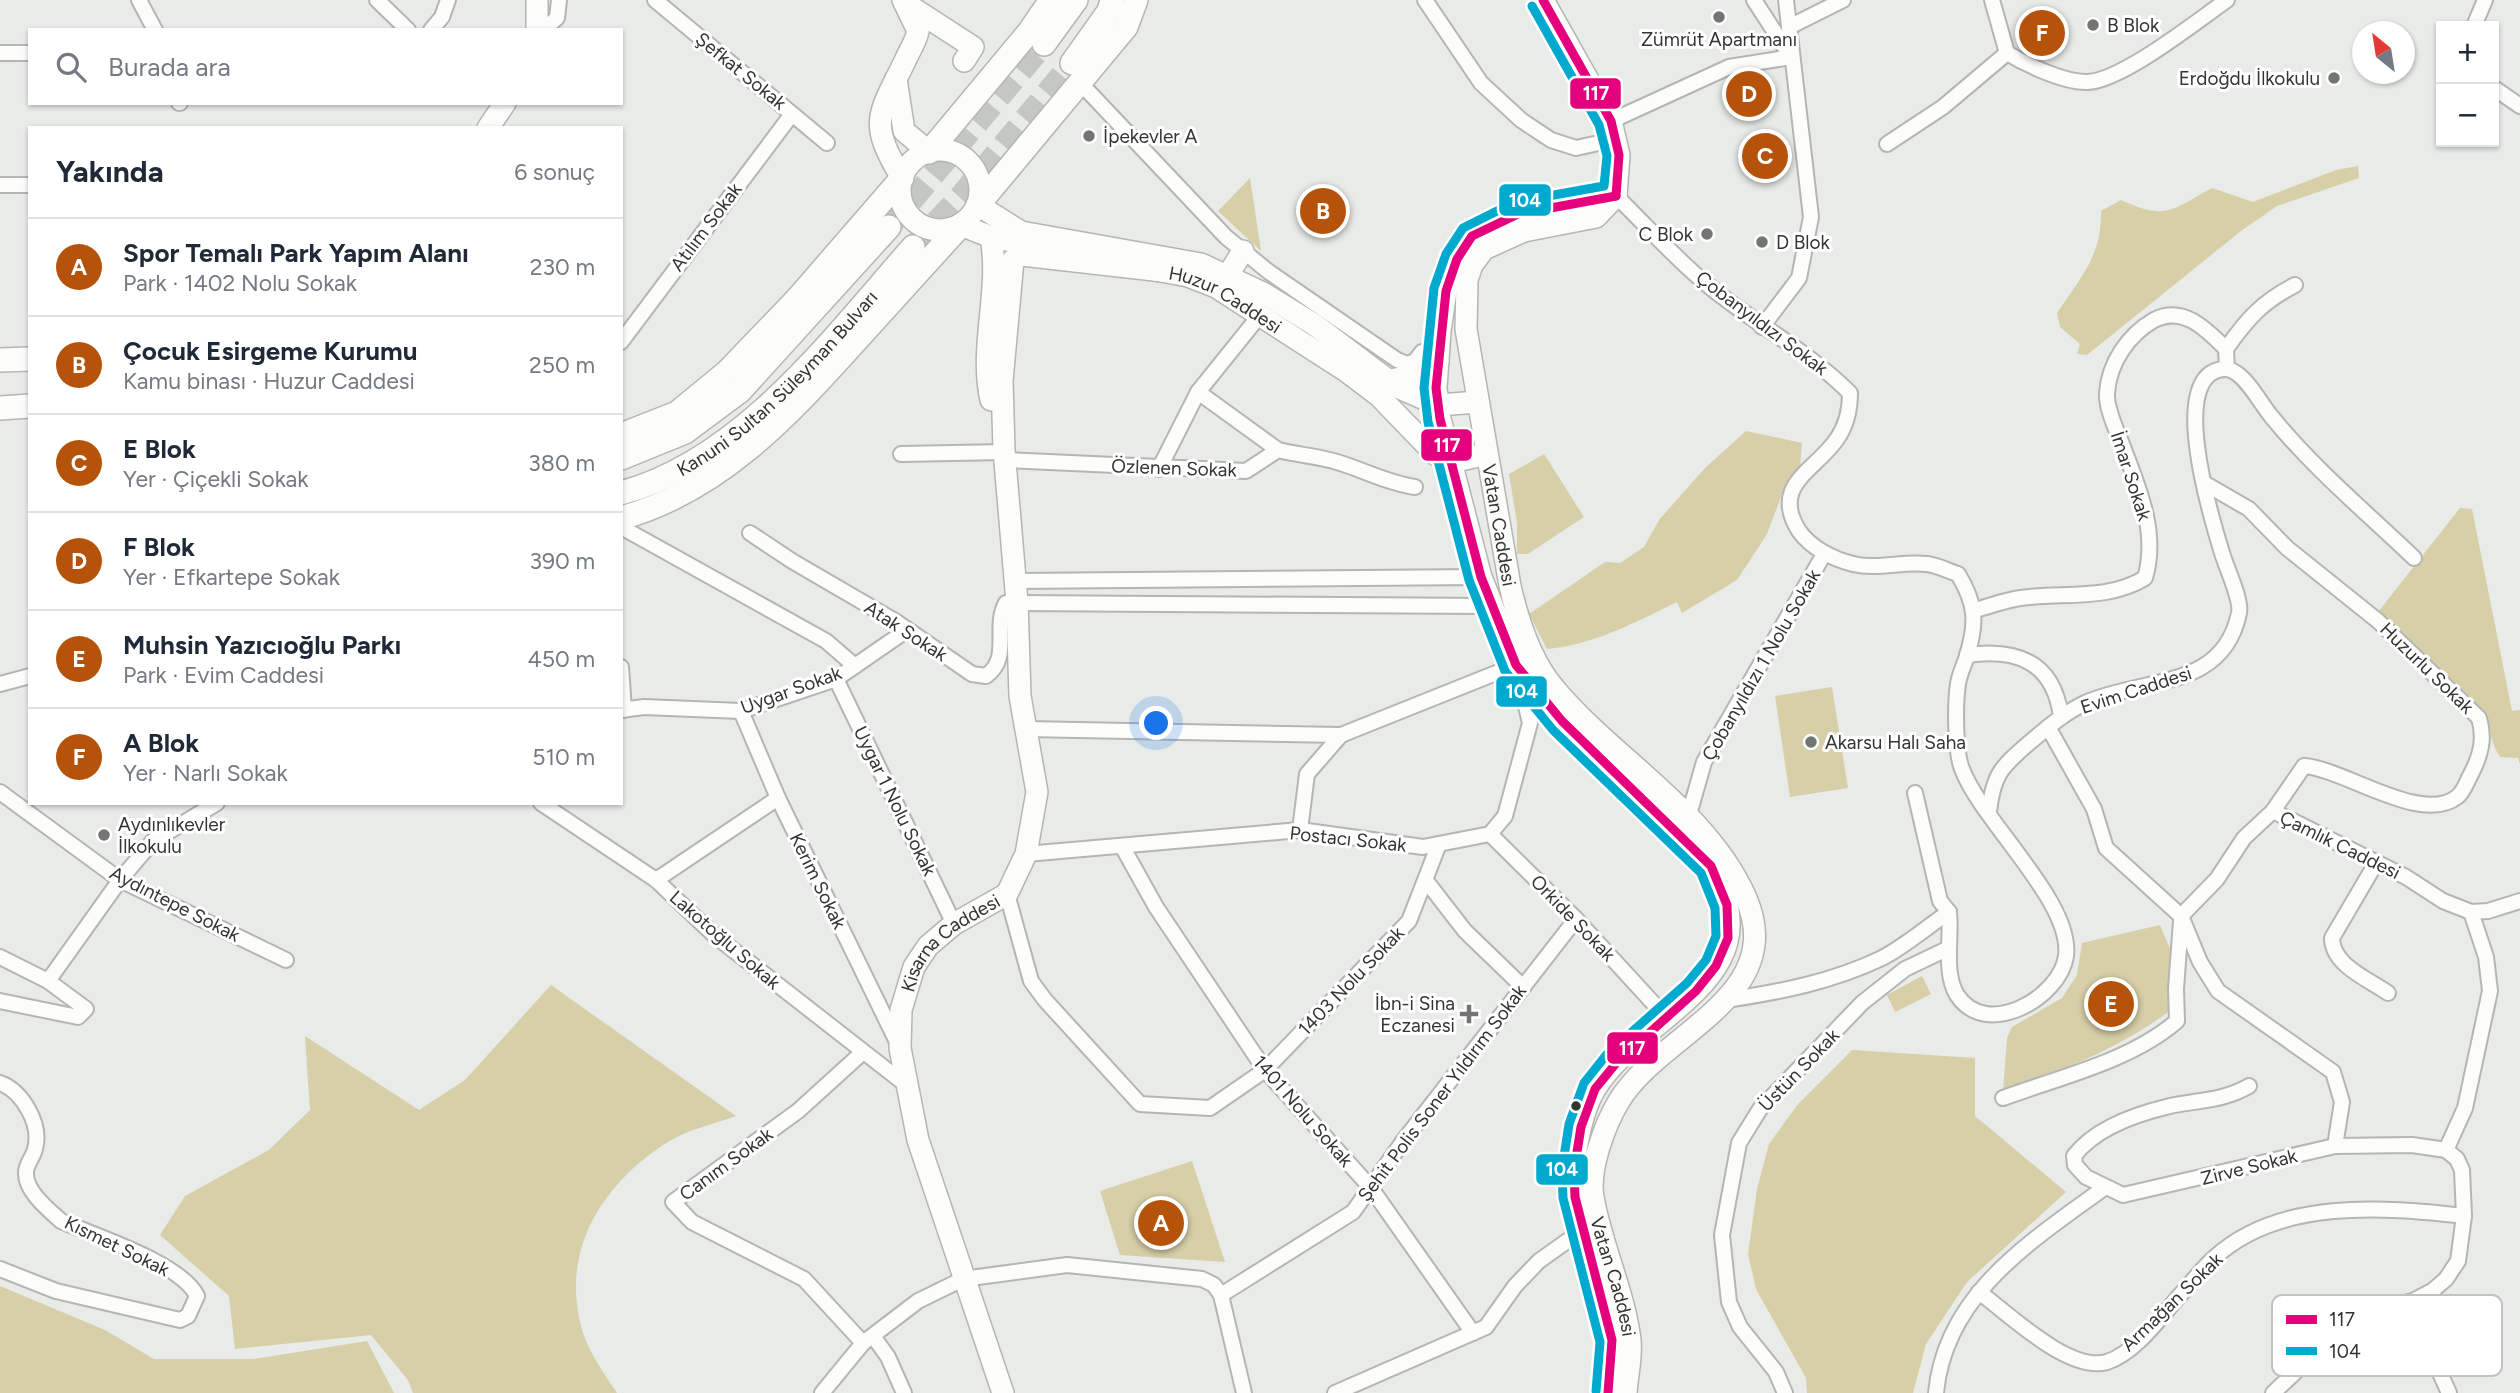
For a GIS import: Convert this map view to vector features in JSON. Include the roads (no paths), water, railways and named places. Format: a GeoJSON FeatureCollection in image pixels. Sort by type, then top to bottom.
{"type":"FeatureCollection","features":[{"type":"Feature","properties":{"kind":"main road"},"geometry":{"type":"LineString","coordinates":[[929,152],[1029,32],[1051,0]]}},
{"type":"Feature","properties":{"kind":"main road"},"geometry":{"type":"LineString","coordinates":[[1044,44],[1076,0]]}},
{"type":"Feature","properties":{"kind":"main road"},"geometry":{"type":"LineString","coordinates":[[1072,63],[1109,10],[1112,0]]}},
{"type":"Feature","properties":{"kind":"main road"},"geometry":{"type":"LineString","coordinates":[[978,205],[1126,27],[1136,0]]}},
{"type":"Feature","properties":{"kind":"main road"},"geometry":{"type":"LineString","coordinates":[[623,434],[677,413],[727,372],[798,298],[902,178]]}},
{"type":"Feature","properties":{"kind":"main road"},"geometry":{"type":"LineString","coordinates":[[623,517],[649,510],[712,476],[785,419],[961,225]]}},
{"type":"Feature","properties":{"kind":"main road","name":"Kanuni Sultan Süleyman Bulvarı"},"geometry":{"type":"LineString","coordinates":[[623,457],[685,432],[740,391],[889,227]]}},
{"type":"Feature","properties":{"kind":"main road","name":"Kanuni Sultan Süleyman Bulvarı"},"geometry":{"type":"LineString","coordinates":[[623,493],[638,489],[704,455],[766,408],[913,247]]}},
{"type":"Feature","properties":{"kind":"main road"},"geometry":{"type":"LineString","coordinates":[[0,360],[28,359]]}},
{"type":"Feature","properties":{"kind":"main road"},"geometry":{"type":"LineString","coordinates":[[0,408],[28,406]]}},
{"type":"Feature","properties":{"kind":"street"},"geometry":{"type":"LineString","coordinates":[[139,0],[154,28]]}},
{"type":"Feature","properties":{"kind":"street"},"geometry":{"type":"LineString","coordinates":[[377,0],[406,28]]}},
{"type":"Feature","properties":{"kind":"street"},"geometry":{"type":"LineString","coordinates":[[433,28],[442,17],[448,0]]}},
{"type":"Feature","properties":{"kind":"street"},"geometry":{"type":"LineString","coordinates":[[537,0],[537,28]]}},
{"type":"Feature","properties":{"kind":"street"},"geometry":{"type":"LineString","coordinates":[[545,28],[556,18],[559,0]]}},
{"type":"Feature","properties":{"kind":"street","name":"Şefkat Sokak"},"geometry":{"type":"LineString","coordinates":[[655,0],[827,143]]}},
{"type":"Feature","properties":{"kind":"street"},"geometry":{"type":"LineString","coordinates":[[1425,0],[1481,83],[1521,120],[1551,141],[1576,148],[1729,67],[1791,57]]}},
{"type":"Feature","properties":{"kind":"street"},"geometry":{"type":"LineString","coordinates":[[1543,0],[1614,130],[1619,155],[1616,196]]}},
{"type":"Feature","properties":{"kind":"street"},"geometry":{"type":"LineString","coordinates":[[1754,0],[1791,57]]}},
{"type":"Feature","properties":{"kind":"street"},"geometry":{"type":"LineString","coordinates":[[1762,327],[1799,278],[1811,217],[1786,0]]}},
{"type":"Feature","properties":{"kind":"street"},"geometry":{"type":"LineString","coordinates":[[1788,27],[1843,0]]}},
{"type":"Feature","properties":{"kind":"street"},"geometry":{"type":"LineString","coordinates":[[1992,0],[2007,53],[2033,68],[2087,82],[2117,74],[2227,0]]}},
{"type":"Feature","properties":{"kind":"street"},"geometry":{"type":"LineString","coordinates":[[2476,21],[2485,0]]}},
{"type":"Feature","properties":{"kind":"street"},"geometry":{"type":"LineString","coordinates":[[902,178],[908,166],[929,152],[942,150],[965,159],[979,180],[978,205],[961,225],[934,230],[921,226],[903,205],[902,178],[888,153],[880,130],[885,96],[896,79],[918,31],[904,2]]}},
{"type":"Feature","properties":{"kind":"street"},"geometry":{"type":"LineString","coordinates":[[904,2],[973,47],[964,61]]}},
{"type":"Feature","properties":{"kind":"street"},"geometry":{"type":"LineString","coordinates":[[0,53],[28,53]]}},
{"type":"Feature","properties":{"kind":"street"},"geometry":{"type":"LineString","coordinates":[[1887,144],[1943,107],[2007,53]]}},
{"type":"Feature","properties":{"kind":"street"},"geometry":{"type":"LineString","coordinates":[[896,79],[904,131],[929,152]]}},
{"type":"Feature","properties":{"kind":"street","name":"Huzur Caddesi"},"geometry":{"type":"LineString","coordinates":[[1087,90],[1192,203],[1243,251],[1331,317],[1397,360],[1406,364],[1430,356]]}},
{"type":"Feature","properties":{"kind":"street"},"geometry":{"type":"LineString","coordinates":[[2499,91],[2520,106]]}},
{"type":"Feature","properties":{"kind":"street","name":"Atılım Sokak"},"geometry":{"type":"LineString","coordinates":[[623,339],[793,114]]}},
{"type":"Feature","properties":{"kind":"street"},"geometry":{"type":"LineString","coordinates":[[0,185],[28,185]]}},
{"type":"Feature","properties":{"kind":"street","name":"Çobanyıldızı Sokak"},"geometry":{"type":"LineString","coordinates":[[1616,196],[1703,281],[1762,327],[1825,368],[1850,393],[1850,410],[1837,439],[1806,470],[1790,495],[1791,517],[1803,536],[1824,554],[1853,564],[1882,568],[1927,564],[1958,574],[1972,597],[1974,626],[1958,684],[1961,768],[1989,812]]}},
{"type":"Feature","properties":{"kind":"street","name":"Vatan Caddesi"},"geometry":{"type":"LineString","coordinates":[[1608,1393],[1612,1343],[1574,1195],[1578,1134],[1595,1089],[1631,1047],[1699,991],[1718,965],[1729,939],[1730,917],[1726,890],[1712,866],[1562,721],[1516,665],[1490,606],[1481,577],[1473,537],[1448,457],[1430,356],[1446,290],[1457,259],[1472,236],[1518,214],[1616,196]]}},
{"type":"Feature","properties":{"kind":"street","name":"Vatan Caddesi"},"geometry":{"type":"LineString","coordinates":[[1616,196],[1596,217],[1524,231],[1484,249],[1472,265],[1467,280],[1466,329],[1515,607],[1542,670],[1553,688],[1688,818],[1724,861],[1746,898],[1757,938],[1746,971],[1726,1000],[1643,1073],[1619,1100],[1598,1146],[1592,1194],[1630,1342],[1626,1393]]}},
{"type":"Feature","properties":{"kind":"street","name":"Huzur Caddesi"},"geometry":{"type":"LineString","coordinates":[[978,205],[1021,232],[1201,264],[1228,275],[1315,325],[1387,381],[1438,405]]}},
{"type":"Feature","properties":{"kind":"street","name":"Huzur Caddesi"},"geometry":{"type":"LineString","coordinates":[[961,225],[991,237],[1188,276],[1216,287],[1346,371],[1379,396],[1430,451],[1448,457]]}},
{"type":"Feature","properties":{"kind":"street"},"geometry":{"type":"LineString","coordinates":[[991,237],[996,265],[987,350],[988,389],[1005,454]]}},
{"type":"Feature","properties":{"kind":"street"},"geometry":{"type":"LineString","coordinates":[[1228,275],[1243,251]]}},
{"type":"Feature","properties":{"kind":"street"},"geometry":{"type":"LineString","coordinates":[[1005,454],[1002,382],[1013,260],[1022,255],[1163,271]]}},
{"type":"Feature","properties":{"kind":"street"},"geometry":{"type":"LineString","coordinates":[[2295,285],[2270,298],[2246,321],[2226,349],[2227,369],[2242,379],[2272,418],[2322,471],[2414,558]]}},
{"type":"Feature","properties":{"kind":"street","name":"İmar Sokak"},"geometry":{"type":"LineString","coordinates":[[1973,611],[2019,598],[2104,593],[2130,587],[2145,578],[2151,557],[2150,535],[2137,483],[2106,395],[2116,357],[2141,327],[2164,315],[2182,314],[2226,349]]}},
{"type":"Feature","properties":{"kind":"street"},"geometry":{"type":"LineString","coordinates":[[1159,469],[1198,392],[1260,315]]}},
{"type":"Feature","properties":{"kind":"street"},"geometry":{"type":"LineString","coordinates":[[1387,381],[1414,375],[1430,356]]}},
{"type":"Feature","properties":{"kind":"street","name":"Evim Caddesi"},"geometry":{"type":"LineString","coordinates":[[1989,812],[1991,788],[1999,769],[2061,716],[2087,702],[2204,668],[2223,653],[2233,636],[2240,610],[2204,483],[2194,407],[2200,383],[2209,374],[2227,369]]}},
{"type":"Feature","properties":{"kind":"street"},"geometry":{"type":"LineString","coordinates":[[1198,392],[1278,450],[1329,459],[1368,471],[1388,483],[1415,487]]}},
{"type":"Feature","properties":{"kind":"street"},"geometry":{"type":"LineString","coordinates":[[1438,405],[1478,402]]}},
{"type":"Feature","properties":{"kind":"street","name":"Özlenen Sokak"},"geometry":{"type":"LineString","coordinates":[[901,454],[1005,454],[1159,469],[1246,471],[1278,450]]}},
{"type":"Feature","properties":{"kind":"street","name":"Kisarna Caddesi"},"geometry":{"type":"LineString","coordinates":[[1003,1393],[918,1140],[900,1048],[901,1010],[914,967],[928,946],[954,924],[1007,894],[1026,854],[1037,792],[1020,695],[1016,591],[1005,454]]}},
{"type":"Feature","properties":{"kind":"street"},"geometry":{"type":"LineString","coordinates":[[1448,457],[1461,460],[1487,454]]}},
{"type":"Feature","properties":{"kind":"street","name":"Huzurlu Sokak"},"geometry":{"type":"LineString","coordinates":[[2204,483],[2249,509],[2287,548],[2378,621],[2479,718],[2484,734],[2478,762],[2460,796],[2444,804],[2414,803],[2321,767],[2304,766],[2273,811]]}},
{"type":"Feature","properties":{"kind":"street"},"geometry":{"type":"LineString","coordinates":[[623,528],[826,641],[855,666]]}},
{"type":"Feature","properties":{"kind":"street","name":"Atak Sokak"},"geometry":{"type":"LineString","coordinates":[[750,533],[907,630],[972,674],[986,676],[995,670],[1002,654],[1003,608],[1016,591]]}},
{"type":"Feature","properties":{"kind":"street","name":"Çobanyıldızı 1 Nolu Sokak"},"geometry":{"type":"LineString","coordinates":[[1688,818],[1704,762],[1824,554]]}},
{"type":"Feature","properties":{"kind":"street"},"geometry":{"type":"LineString","coordinates":[[1016,591],[1115,581],[1481,577]]}},
{"type":"Feature","properties":{"kind":"street"},"geometry":{"type":"LineString","coordinates":[[1357,579],[1357,604]]}},
{"type":"Feature","properties":{"kind":"street"},"geometry":{"type":"LineString","coordinates":[[1114,603],[1115,581]]}},
{"type":"Feature","properties":{"kind":"street"},"geometry":{"type":"LineString","coordinates":[[1230,581],[1230,604]]}},
{"type":"Feature","properties":{"kind":"street"},"geometry":{"type":"LineString","coordinates":[[1016,591],[1114,603],[1490,606]]}},
{"type":"Feature","properties":{"kind":"street","name":"Uygar Sokak"},"geometry":{"type":"LineString","coordinates":[[623,710],[644,707],[741,711],[836,679],[907,630]]}},
{"type":"Feature","properties":{"kind":"street"},"geometry":{"type":"LineString","coordinates":[[1967,655],[1998,651],[2025,661],[2046,676],[2057,691],[2061,716]]}},
{"type":"Feature","properties":{"kind":"street"},"geometry":{"type":"LineString","coordinates":[[1026,729],[1341,735],[1516,665],[1530,723],[1505,816],[1490,834]]}},
{"type":"Feature","properties":{"kind":"street"},"geometry":{"type":"LineString","coordinates":[[0,684],[28,677]]}},
{"type":"Feature","properties":{"kind":"street","name":"Uygar 1 Nolu Sokak"},"geometry":{"type":"LineString","coordinates":[[836,679],[954,924]]}},
{"type":"Feature","properties":{"kind":"street","name":"Kerim Sokak"},"geometry":{"type":"LineString","coordinates":[[741,711],[778,798],[900,1048]]}},
{"type":"Feature","properties":{"kind":"street"},"geometry":{"type":"LineString","coordinates":[[2048,727],[2094,809],[2106,848],[2181,916],[2200,962],[2218,990],[2333,1072],[2342,1102],[2335,1146]]}},
{"type":"Feature","properties":{"kind":"street"},"geometry":{"type":"LineString","coordinates":[[1300,830],[1307,774],[1341,735]]}},
{"type":"Feature","properties":{"kind":"street","name":"Aydıntepe Sokak"},"geometry":{"type":"LineString","coordinates":[[0,792],[120,880],[286,960]]}},
{"type":"Feature","properties":{"kind":"street"},"geometry":{"type":"LineString","coordinates":[[1915,793],[1940,901],[1948,912],[1951,978],[1957,994],[1966,1005],[1980,1012],[1994,1014],[2031,1003],[2050,990],[2061,976],[2066,934],[2054,909],[1989,812]]}},
{"type":"Feature","properties":{"kind":"street"},"geometry":{"type":"LineString","coordinates":[[656,880],[778,798]]}},
{"type":"Feature","properties":{"kind":"street"},"geometry":{"type":"LineString","coordinates":[[48,981],[120,880],[153,841],[214,805]]}},
{"type":"Feature","properties":{"kind":"street","name":"Lakotoğlu Sokak"},"geometry":{"type":"LineString","coordinates":[[544,805],[656,880],[714,935],[905,1084]]}},
{"type":"Feature","properties":{"kind":"street","name":"Çamlık Caddesi"},"geometry":{"type":"LineString","coordinates":[[2181,916],[2217,879],[2244,838],[2273,811],[2406,877],[2443,901],[2471,912]]}},
{"type":"Feature","properties":{"kind":"street","name":"Postacı Sokak"},"geometry":{"type":"LineString","coordinates":[[1026,854],[1300,830],[1423,847],[1490,834]]}},
{"type":"Feature","properties":{"kind":"street","name":"Orkide Sokak"},"geometry":{"type":"LineString","coordinates":[[1490,834],[1576,919],[1654,1004]]}},
{"type":"Feature","properties":{"kind":"street","name":"1403 Nolu Sokak"},"geometry":{"type":"LineString","coordinates":[[1007,894],[1031,981],[1045,1000],[1140,1104],[1210,1108],[1265,1070],[1409,921],[1427,882],[1439,845]]}},
{"type":"Feature","properties":{"kind":"street","name":"1401 Nolu Sokak"},"geometry":{"type":"LineString","coordinates":[[1122,846],[1156,907],[1265,1070],[1371,1188],[1473,1333]]}},
{"type":"Feature","properties":{"kind":"street"},"geometry":{"type":"LineString","coordinates":[[2376,863],[2332,938],[2332,948],[2338,960],[2388,993]]}},
{"type":"Feature","properties":{"kind":"street"},"geometry":{"type":"LineString","coordinates":[[1427,882],[1465,931],[1522,986]]}},
{"type":"Feature","properties":{"kind":"street"},"geometry":{"type":"LineString","coordinates":[[2423,1295],[2446,1279],[2458,1261],[2464,1216],[2462,1170],[2457,1159],[2446,1150],[2465,1108],[2490,991],[2486,957],[2471,912],[2520,901]]}},
{"type":"Feature","properties":{"kind":"street"},"geometry":{"type":"LineString","coordinates":[[1726,1000],[1785,991],[1843,974],[1885,956],[1948,912]]}},
{"type":"Feature","properties":{"kind":"street"},"geometry":{"type":"LineString","coordinates":[[2003,1098],[2107,1059],[2162,1034],[2178,1021],[2176,989],[2181,916]]}},
{"type":"Feature","properties":{"kind":"street","name":"Şehit Polis Soner Yıldırım Sokak"},"geometry":{"type":"LineString","coordinates":[[1222,1294],[1353,1212],[1404,1140],[1576,919]]}},
{"type":"Feature","properties":{"kind":"street","name":"Üstün Sokak"},"geometry":{"type":"LineString","coordinates":[[1785,1393],[1776,1372],[1740,1327],[1729,1303],[1722,1235],[1739,1143],[1760,1109],[1862,1003],[1905,970],[1949,948]]}},
{"type":"Feature","properties":{"kind":"street"},"geometry":{"type":"LineString","coordinates":[[0,957],[48,981],[86,1009],[78,1017],[0,1001]]}},
{"type":"Feature","properties":{"kind":"street","name":"Canım Sokak"},"geometry":{"type":"LineString","coordinates":[[863,1052],[799,1111],[674,1202],[692,1222],[804,1279],[868,1340]]}},
{"type":"Feature","properties":{"kind":"street","name":"Kısmet Sokak"},"geometry":{"type":"LineString","coordinates":[[0,1083],[13,1088],[35,1124],[35,1149],[25,1174],[27,1183],[47,1208],[61,1221],[165,1266],[193,1287],[197,1296],[188,1316],[180,1320],[56,1291],[0,1269]]}},
{"type":"Feature","properties":{"kind":"street","name":"Zirve Sokak"},"geometry":{"type":"LineString","coordinates":[[2249,1086],[2233,1096],[2171,1106],[2135,1117],[2101,1132],[2074,1156],[2075,1165],[2086,1177],[2123,1195],[2147,1192],[2335,1146],[2412,1145],[2446,1150]]}},
{"type":"Feature","properties":{"kind":"street"},"geometry":{"type":"LineString","coordinates":[[1937,1393],[1939,1364],[1955,1323],[1979,1292],[1996,1272],[2104,1188]]}},
{"type":"Feature","properties":{"kind":"street","name":"Armağan Sokak"},"geometry":{"type":"LineString","coordinates":[[1979,1292],[2056,1350],[2082,1362],[2107,1362],[2132,1347],[2215,1256],[2282,1221],[2322,1212],[2353,1211],[2415,1210],[2464,1216]]}},
{"type":"Feature","properties":{"kind":"street"},"geometry":{"type":"LineString","coordinates":[[1335,1393],[1486,1326],[1539,1261],[1584,1229]]}},
{"type":"Feature","properties":{"kind":"street"},"geometry":{"type":"LineString","coordinates":[[822,1393],[868,1340],[918,1300],[963,1279],[1067,1265],[1202,1279],[1222,1294],[1244,1393]]}},
{"type":"Feature","properties":{"kind":"street"},"geometry":{"type":"LineString","coordinates":[[868,1340],[904,1393]]}},
{"type":"Feature","properties":{"kind":"street"},"geometry":{"type":"LineString","coordinates":[[2273,1393],[2291,1376]]}},
{"type":"Feature","properties":{"kind":"street"},"geometry":{"type":"LineString","coordinates":[[2441,1376],[2449,1393]]}},
{"type":"Feature","properties":{"kind":"tunnel"},"geometry":{"type":"LineString","coordinates":[[889,227],[1044,44]]}},
{"type":"Feature","properties":{"kind":"tunnel"},"geometry":{"type":"LineString","coordinates":[[913,247],[960,197],[1072,63]]}},
{"type":"Feature","properties":{"kind":"place","name":"Zümrüt Apartmanı"},"geometry":{"type":"Point","coordinates":[1719,17]}},
{"type":"Feature","properties":{"kind":"place","name":"B Blok"},"geometry":{"type":"Point","coordinates":[2093,25]}},
{"type":"Feature","properties":{"kind":"place","name":"A Blok"},"geometry":{"type":"Point","coordinates":[2042,33]}},
{"type":"Feature","properties":{"kind":"place","name":"Erdoğdu İlkokulu"},"geometry":{"type":"Point","coordinates":[2334,78]}},
{"type":"Feature","properties":{"kind":"place","name":"F Blok"},"geometry":{"type":"Point","coordinates":[1749,94]}},
{"type":"Feature","properties":{"kind":"place","name":"İpekevler A"},"geometry":{"type":"Point","coordinates":[1089,136]}},
{"type":"Feature","properties":{"kind":"place","name":"E Blok"},"geometry":{"type":"Point","coordinates":[1765,156]}},
{"type":"Feature","properties":{"kind":"place","name":"Çocuk Esirgeme Kurumu"},"geometry":{"type":"Point","coordinates":[1323,211]}},
{"type":"Feature","properties":{"kind":"place","name":"C Blok"},"geometry":{"type":"Point","coordinates":[1707,234]}},
{"type":"Feature","properties":{"kind":"place","name":"D Blok"},"geometry":{"type":"Point","coordinates":[1762,242]}},
{"type":"Feature","properties":{"kind":"place","name":"Akarsu Halı Saha"},"geometry":{"type":"Point","coordinates":[1811,742]}},
{"type":"Feature","properties":{"kind":"place","name":"Aydınlıkevler İlkokulu"},"geometry":{"type":"Point","coordinates":[104,835]}},
{"type":"Feature","properties":{"kind":"place","name":"Muhsin Yazıcıoğlu Parkı"},"geometry":{"type":"Point","coordinates":[2111,1004]}},
{"type":"Feature","properties":{"kind":"place","name":"İbn-i Sina Eczanesi"},"geometry":{"type":"Point","coordinates":[1469,1014]}},
{"type":"Feature","properties":{"kind":"place","name":"Spor Temalı Park Yapım Alanı"},"geometry":{"type":"Point","coordinates":[1161,1223]}}]}
